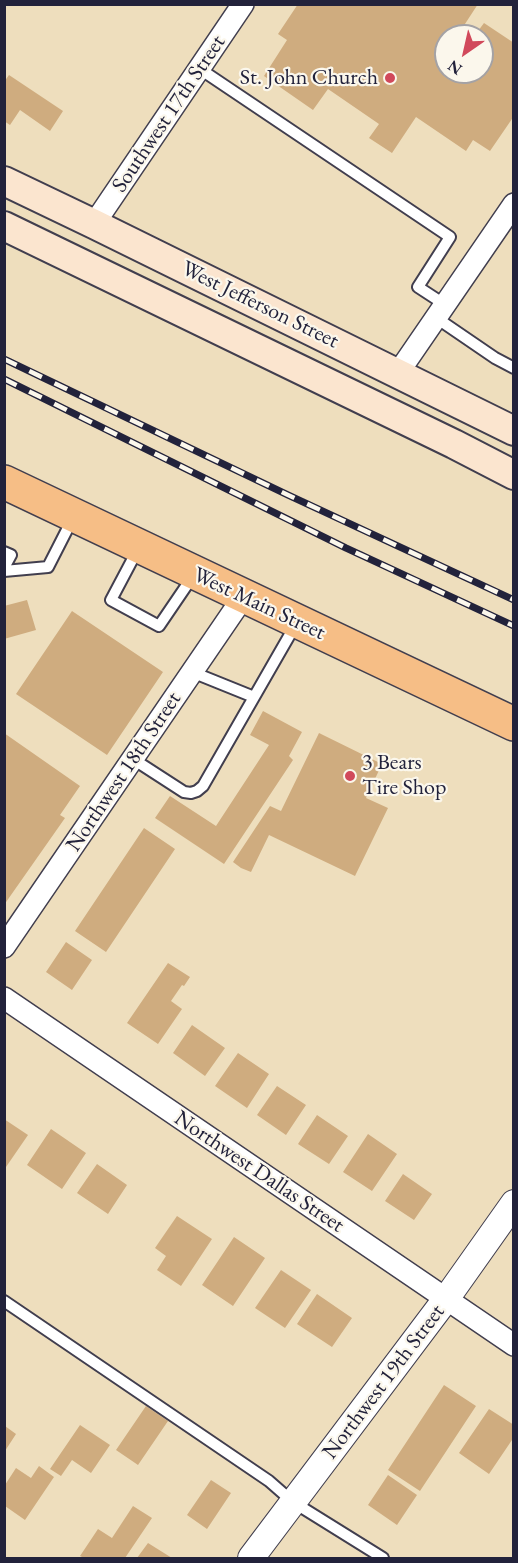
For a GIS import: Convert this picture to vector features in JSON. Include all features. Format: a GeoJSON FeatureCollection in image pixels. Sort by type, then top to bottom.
{"type":"FeatureCollection","features":[{"type":"Feature","properties":{"kind":"main road","name":"West Jefferson Street"},"geometry":{"type":"LineString","coordinates":[[4,181],[513,431]]}},
{"type":"Feature","properties":{"kind":"main road","name":"West Jefferson Street"},"geometry":{"type":"LineString","coordinates":[[4,226],[454,444],[513,475]]}},
{"type":"Feature","properties":{"kind":"main road","name":"West Main Street"},"geometry":{"type":"LineString","coordinates":[[4,482],[513,724]]}},
{"type":"Feature","properties":{"kind":"street","name":"Southwest 17th Street"},"geometry":{"type":"LineString","coordinates":[[94,224],[243,4]]}},
{"type":"Feature","properties":{"kind":"street"},"geometry":{"type":"LineString","coordinates":[[398,373],[513,204]]}},
{"type":"Feature","properties":{"kind":"street","name":"Northwest 18th Street"},"geometry":{"type":"LineString","coordinates":[[4,947],[244,596]]}},
{"type":"Feature","properties":{"kind":"street","name":"Northwest Dallas Street"},"geometry":{"type":"LineString","coordinates":[[4,998],[513,1346]]}},
{"type":"Feature","properties":{"kind":"street","name":"Northwest 19th Street"},"geometry":{"type":"LineString","coordinates":[[251,1558],[446,1299],[513,1203]]}},
{"type":"Feature","properties":{"kind":"lane"},"geometry":{"type":"LineString","coordinates":[[200,69],[450,237],[418,287],[439,310],[495,358],[513,368]]}},
{"type":"Feature","properties":{"kind":"lane"},"geometry":{"type":"LineString","coordinates":[[4,552],[11,555],[4,570],[48,567],[74,516]]}},
{"type":"Feature","properties":{"kind":"lane"},"geometry":{"type":"LineString","coordinates":[[139,547],[111,600],[159,626],[195,573]]}},
{"type":"Feature","properties":{"kind":"lane"},"geometry":{"type":"LineString","coordinates":[[133,759],[184,792],[191,793],[203,786],[297,622]]}},
{"type":"Feature","properties":{"kind":"lane"},"geometry":{"type":"LineString","coordinates":[[192,672],[254,697]]}},
{"type":"Feature","properties":{"kind":"lane"},"geometry":{"type":"LineString","coordinates":[[4,1301],[269,1481],[293,1502],[383,1558]]}},
{"type":"Feature","properties":{"kind":"building","name":"St. John Church"},"geometry":{"type":"Polygon","coordinates":[[[298,4],[478,4],[465,24],[434,24],[434,84],[494,84],[494,30],[514,43],[514,116],[490,151],[473,140],[466,151],[416,117],[392,153],[369,138],[379,124],[328,89],[313,110],[264,76],[287,40],[278,34],[298,4]]]}},
{"type":"Feature","properties":{"kind":"building"},"geometry":{"type":"Polygon","coordinates":[[[9,75],[63,111],[50,131],[20,110],[10,125],[4,121],[4,82],[9,75]]]}},
{"type":"Feature","properties":{"kind":"building"},"geometry":{"type":"Polygon","coordinates":[[[27,600],[36,630],[4,639],[4,606],[27,600]]]}},
{"type":"Feature","properties":{"kind":"building"},"geometry":{"type":"Polygon","coordinates":[[[72,611],[163,672],[107,755],[16,694],[72,611]]]}},
{"type":"Feature","properties":{"kind":"building"},"geometry":{"type":"Polygon","coordinates":[[[263,711],[302,732],[289,756],[293,760],[224,864],[155,818],[170,796],[216,826],[269,745],[250,735],[263,711]]]}},
{"type":"Feature","properties":{"kind":"building"},"geometry":{"type":"Polygon","coordinates":[[[4,733],[80,786],[60,815],[65,818],[4,905],[4,733]]]}},
{"type":"Feature","properties":{"kind":"building"},"geometry":{"type":"Polygon","coordinates":[[[319,733],[382,764],[366,798],[388,808],[355,876],[269,835],[251,872],[241,868],[233,862],[270,806],[281,811],[319,733]]]}},
{"type":"Feature","properties":{"kind":"building"},"geometry":{"type":"Polygon","coordinates":[[[144,828],[175,849],[106,952],[75,931],[144,828]]]}},
{"type":"Feature","properties":{"kind":"building"},"geometry":{"type":"Polygon","coordinates":[[[66,942],[92,960],[72,990],[46,972],[66,942]]]}},
{"type":"Feature","properties":{"kind":"building"},"geometry":{"type":"Polygon","coordinates":[[[168,963],[190,977],[171,1001],[182,1009],[158,1044],[127,1023],[168,963]]]}},
{"type":"Feature","properties":{"kind":"building"},"geometry":{"type":"Polygon","coordinates":[[[192,1025],[225,1048],[205,1076],[173,1053],[192,1025]]]}},
{"type":"Feature","properties":{"kind":"building"},"geometry":{"type":"Polygon","coordinates":[[[238,1053],[269,1074],[247,1108],[215,1086],[238,1053]]]}},
{"type":"Feature","properties":{"kind":"building"},"geometry":{"type":"Polygon","coordinates":[[[277,1086],[306,1105],[286,1135],[257,1115],[277,1086]]]}},
{"type":"Feature","properties":{"kind":"building"},"geometry":{"type":"Polygon","coordinates":[[[317,1115],[348,1136],[329,1164],[298,1144],[317,1115]]]}},
{"type":"Feature","properties":{"kind":"building"},"geometry":{"type":"Polygon","coordinates":[[[4,1119],[28,1135],[6,1167],[4,1166],[4,1119]]]}},
{"type":"Feature","properties":{"kind":"building"},"geometry":{"type":"Polygon","coordinates":[[[51,1129],[86,1153],[62,1189],[27,1165],[51,1129]]]}},
{"type":"Feature","properties":{"kind":"building"},"geometry":{"type":"Polygon","coordinates":[[[368,1134],[397,1154],[372,1191],[343,1172],[368,1134]]]}},
{"type":"Feature","properties":{"kind":"building"},"geometry":{"type":"Polygon","coordinates":[[[97,1164],[127,1185],[108,1214],[77,1193],[97,1164]]]}},
{"type":"Feature","properties":{"kind":"building"},"geometry":{"type":"Polygon","coordinates":[[[403,1174],[432,1194],[414,1220],[385,1201],[403,1174]]]}},
{"type":"Feature","properties":{"kind":"building"},"geometry":{"type":"Polygon","coordinates":[[[177,1216],[212,1239],[181,1286],[157,1270],[166,1256],[155,1248],[177,1216]]]}},
{"type":"Feature","properties":{"kind":"building"},"geometry":{"type":"Polygon","coordinates":[[[234,1237],[265,1258],[233,1306],[202,1285],[234,1237]]]}},
{"type":"Feature","properties":{"kind":"building"},"geometry":{"type":"Polygon","coordinates":[[[281,1270],[311,1290],[285,1328],[255,1308],[281,1270]]]}},
{"type":"Feature","properties":{"kind":"building"},"geometry":{"type":"Polygon","coordinates":[[[317,1294],[352,1318],[332,1347],[297,1324],[317,1294]]]}},
{"type":"Feature","properties":{"kind":"building"},"geometry":{"type":"Polygon","coordinates":[[[444,1385],[476,1406],[420,1491],[388,1470],[444,1385]]]}},
{"type":"Feature","properties":{"kind":"building"},"geometry":{"type":"Polygon","coordinates":[[[146,1406],[168,1421],[138,1465],[116,1450],[146,1406]]]}},
{"type":"Feature","properties":{"kind":"building"},"geometry":{"type":"Polygon","coordinates":[[[489,1409],[514,1425],[514,1437],[489,1474],[459,1453],[489,1409]]]}},
{"type":"Feature","properties":{"kind":"building"},"geometry":{"type":"Polygon","coordinates":[[[80,1425],[110,1445],[91,1473],[72,1460],[61,1476],[50,1469],[80,1425]]]}},
{"type":"Feature","properties":{"kind":"building"},"geometry":{"type":"Polygon","coordinates":[[[5,1426],[16,1434],[5,1451],[5,1426]]]}},
{"type":"Feature","properties":{"kind":"building"},"geometry":{"type":"Polygon","coordinates":[[[39,1466],[54,1477],[25,1520],[5,1506],[5,1485],[16,1468],[31,1478],[39,1466]]]}},
{"type":"Feature","properties":{"kind":"building"},"geometry":{"type":"Polygon","coordinates":[[[388,1475],[417,1495],[397,1525],[368,1505],[388,1475]]]}},
{"type":"Feature","properties":{"kind":"building"},"geometry":{"type":"Polygon","coordinates":[[[211,1480],[231,1493],[207,1529],[187,1515],[211,1480]]]}},
{"type":"Feature","properties":{"kind":"building"},"geometry":{"type":"Polygon","coordinates":[[[133,1506],[152,1518],[125,1558],[84,1558],[80,1556],[98,1529],[112,1538],[133,1506]]]}},
{"type":"Feature","properties":{"kind":"building"},"geometry":{"type":"Polygon","coordinates":[[[148,1543],[172,1558],[137,1558],[148,1543]]]}},
{"type":"Feature","properties":{"kind":"railway"},"geometry":{"type":"LineString","coordinates":[[4,359],[514,600]]}},
{"type":"Feature","properties":{"kind":"railway"},"geometry":{"type":"LineString","coordinates":[[4,379],[346,548],[514,626]]}},
{"type":"Feature","properties":{"kind":"place","name":"St. John Church"},"geometry":{"type":"Point","coordinates":[390,78]}},
{"type":"Feature","properties":{"kind":"place","name":"3 Bears Tire Shop"},"geometry":{"type":"Point","coordinates":[350,776]}}]}
